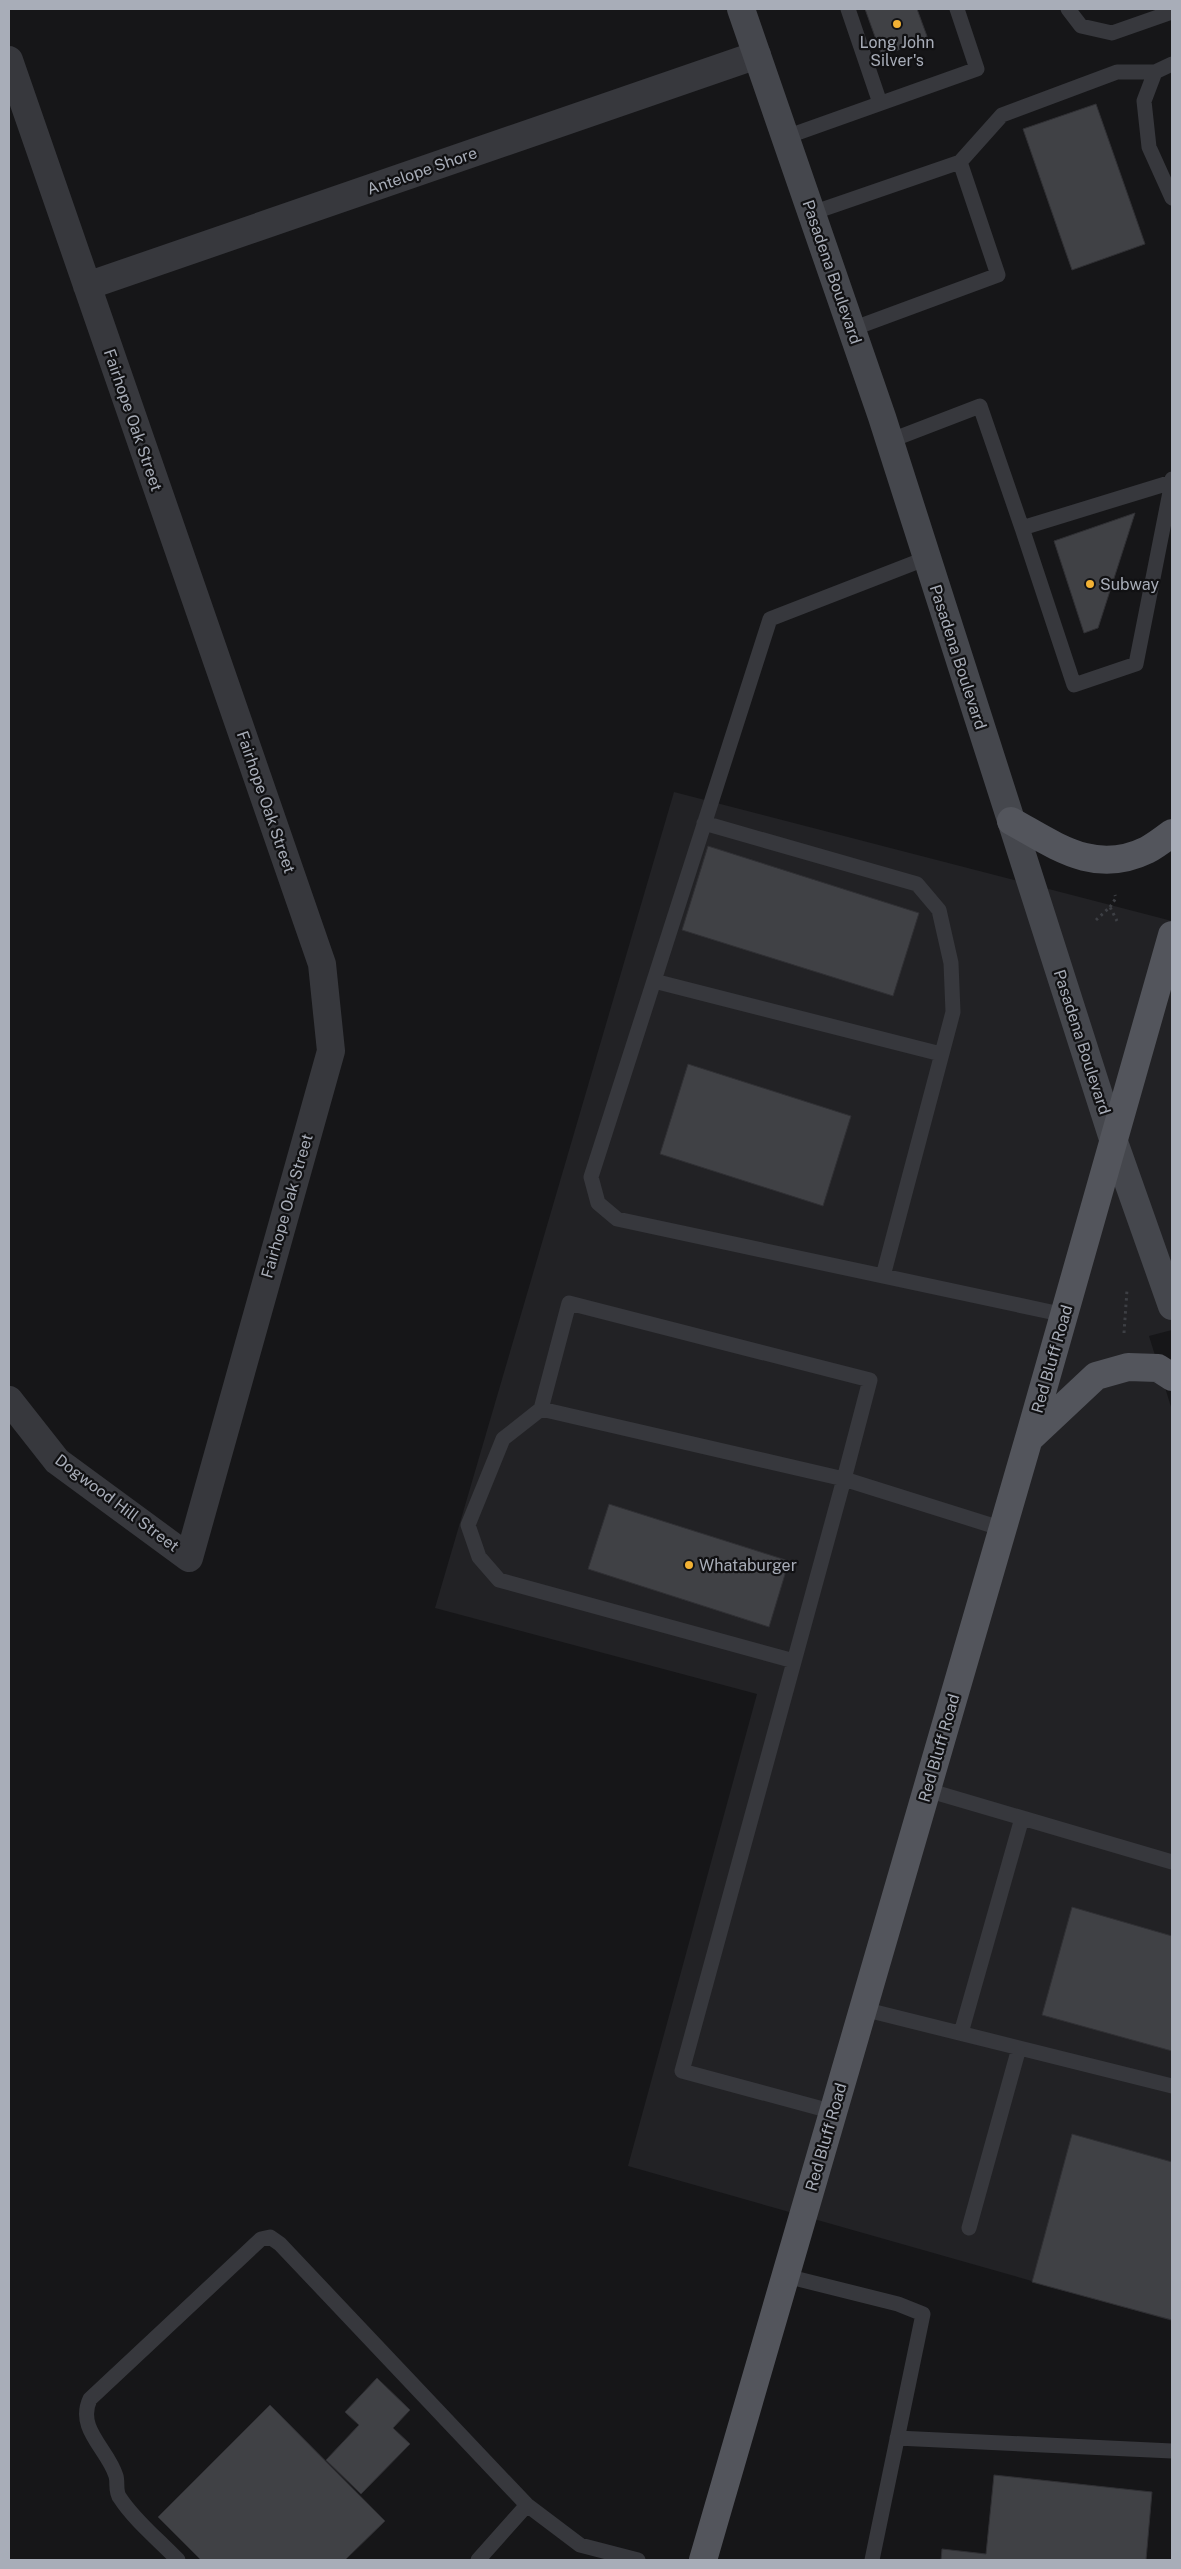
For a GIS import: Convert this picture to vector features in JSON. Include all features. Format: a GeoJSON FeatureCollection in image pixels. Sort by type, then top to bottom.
{"type":"FeatureCollection","features":[{"type":"Feature","properties":{"kind":"main road","name":"Pasadena Boulevard"},"geometry":{"type":"LineString","coordinates":[[741,9],[852,329],[1114,1142],[1172,1306]]}},
{"type":"Feature","properties":{"kind":"main road"},"geometry":{"type":"LineString","coordinates":[[1010,821],[1073,855],[1107,861],[1146,850],[1172,833]]}},
{"type":"Feature","properties":{"kind":"main road","name":"Red Bluff Road"},"geometry":{"type":"LineString","coordinates":[[703,2560],[1030,1438],[1114,1142],[1167,972],[1172,935]]}},
{"type":"Feature","properties":{"kind":"main road"},"geometry":{"type":"LineString","coordinates":[[1030,1438],[1096,1376],[1128,1367],[1158,1368],[1172,1377]]}},
{"type":"Feature","properties":{"kind":"street","name":"Antelope Shore"},"geometry":{"type":"LineString","coordinates":[[87,286],[757,55]]}},
{"type":"Feature","properties":{"kind":"street","name":"Fairhope Oak Street"},"geometry":{"type":"LineString","coordinates":[[9,60],[322,964],[331,1051],[189,1558]]}},
{"type":"Feature","properties":{"kind":"street","name":"Dogwood Hill Street"},"geometry":{"type":"LineString","coordinates":[[9,1400],[58,1461],[189,1558]]}},
{"type":"Feature","properties":{"kind":"lane"},"geometry":{"type":"LineString","coordinates":[[848,9],[880,103]]}},
{"type":"Feature","properties":{"kind":"lane"},"geometry":{"type":"LineString","coordinates":[[786,137],[977,68],[957,9]]}},
{"type":"Feature","properties":{"kind":"lane"},"geometry":{"type":"LineString","coordinates":[[1068,9],[1081,26],[1112,33],[1172,12]]}},
{"type":"Feature","properties":{"kind":"lane"},"geometry":{"type":"LineString","coordinates":[[812,213],[960,162],[1002,115],[1117,72],[1155,72],[1172,64]]}},
{"type":"Feature","properties":{"kind":"lane"},"geometry":{"type":"LineString","coordinates":[[1155,72],[1144,101],[1149,146],[1172,198]]}},
{"type":"Feature","properties":{"kind":"lane"},"geometry":{"type":"LineString","coordinates":[[852,329],[998,275],[960,162]]}},
{"type":"Feature","properties":{"kind":"lane"},"geometry":{"type":"LineString","coordinates":[[889,441],[980,406],[1074,685],[1136,664],[1172,480],[1022,528]]}},
{"type":"Feature","properties":{"kind":"lane"},"geometry":{"type":"LineString","coordinates":[[927,558],[770,619],[591,1177],[598,1203],[617,1219],[1065,1314]]}},
{"type":"Feature","properties":{"kind":"lane"},"geometry":{"type":"LineString","coordinates":[[704,823],[917,884],[939,910],[951,963],[953,1012],[883,1276]]}},
{"type":"Feature","properties":{"kind":"lane"},"geometry":{"type":"LineString","coordinates":[[654,981],[941,1054]]}},
{"type":"Feature","properties":{"kind":"lane"},"geometry":{"type":"LineString","coordinates":[[794,1661],[499,1580],[479,1557],[468,1525],[502,1439],[541,1409],[569,1304],[870,1380],[844,1479],[682,2071],[834,2112]]}},
{"type":"Feature","properties":{"kind":"lane"},"geometry":{"type":"LineString","coordinates":[[541,1409],[844,1479],[1003,1529]]}},
{"type":"Feature","properties":{"kind":"lane"},"geometry":{"type":"LineString","coordinates":[[927,1790],[1172,1862]]}},
{"type":"Feature","properties":{"kind":"lane"},"geometry":{"type":"LineString","coordinates":[[961,2033],[1022,1818]]}},
{"type":"Feature","properties":{"kind":"lane"},"geometry":{"type":"LineString","coordinates":[[863,2009],[1172,2086]]}},
{"type":"Feature","properties":{"kind":"lane"},"geometry":{"type":"LineString","coordinates":[[969,2228],[1019,2048]]}},
{"type":"Feature","properties":{"kind":"lane"},"geometry":{"type":"LineString","coordinates":[[178,2560],[118,2496],[116,2476],[86,2421],[85,2410],[90,2399],[261,2239],[270,2238],[280,2244],[528,2505],[580,2545],[638,2560]]}},
{"type":"Feature","properties":{"kind":"lane"},"geometry":{"type":"LineString","coordinates":[[786,2276],[898,2304],[923,2314],[872,2560]]}},
{"type":"Feature","properties":{"kind":"lane"},"geometry":{"type":"LineString","coordinates":[[897,2438],[1172,2451]]}},
{"type":"Feature","properties":{"kind":"lane"},"geometry":{"type":"LineString","coordinates":[[478,2560],[528,2505]]}},
{"type":"Feature","properties":{"kind":"path"},"geometry":{"type":"LineString","coordinates":[[1096,920],[1110,907],[1117,922]]}},
{"type":"Feature","properties":{"kind":"path"},"geometry":{"type":"LineString","coordinates":[[1124,1341],[1127,1290]]}},
{"type":"Feature","properties":{"kind":"shaded area"},"geometry":{"type":"Polygon","coordinates":[[[674,792],[1172,921],[1172,1330],[1149,1336],[1172,1410],[1172,2321],[628,2166],[757,1694],[435,1608],[674,792]]]}},
{"type":"Feature","properties":{"kind":"building","name":"Long John Silver's"},"geometry":{"type":"Polygon","coordinates":[[[865,9],[917,9],[928,39],[882,56],[865,9]]]}},
{"type":"Feature","properties":{"kind":"building"},"geometry":{"type":"Polygon","coordinates":[[[1096,104],[1145,244],[1072,270],[1023,129],[1096,104]]]}},
{"type":"Feature","properties":{"kind":"building","name":"Subway"},"geometry":{"type":"Polygon","coordinates":[[[1135,513],[1098,628],[1084,633],[1054,541],[1135,513]]]}},
{"type":"Feature","properties":{"kind":"building"},"geometry":{"type":"Polygon","coordinates":[[[708,846],[919,913],[893,996],[682,930],[708,846]]]}},
{"type":"Feature","properties":{"kind":"building"},"geometry":{"type":"Polygon","coordinates":[[[688,1064],[851,1116],[823,1206],[660,1154],[688,1064]]]}},
{"type":"Feature","properties":{"kind":"building","name":"Whataburger"},"geometry":{"type":"Polygon","coordinates":[[[609,1504],[789,1561],[769,1627],[588,1569],[609,1504]]]}},
{"type":"Feature","properties":{"kind":"building"},"geometry":{"type":"Polygon","coordinates":[[[1072,1907],[1172,1936],[1172,2051],[1042,2015],[1072,1907]]]}},
{"type":"Feature","properties":{"kind":"building"},"geometry":{"type":"Polygon","coordinates":[[[1072,2134],[1172,2162],[1172,2320],[1032,2282],[1072,2134]]]}},
{"type":"Feature","properties":{"kind":"building"},"geometry":{"type":"Polygon","coordinates":[[[377,2378],[410,2410],[393,2428],[410,2444],[361,2494],[326,2460],[359,2425],[345,2412],[377,2378]]]}},
{"type":"Feature","properties":{"kind":"building"},"geometry":{"type":"Polygon","coordinates":[[[270,2405],[385,2521],[345,2560],[201,2560],[158,2517],[270,2405]]]}},
{"type":"Feature","properties":{"kind":"building"},"geometry":{"type":"Polygon","coordinates":[[[994,2475],[1152,2492],[1146,2560],[941,2560],[942,2549],[986,2554],[994,2475]]]}},
{"type":"Feature","properties":{"kind":"place","name":"Long John Silver's"},"geometry":{"type":"Point","coordinates":[897,24]}},
{"type":"Feature","properties":{"kind":"place","name":"Subway"},"geometry":{"type":"Point","coordinates":[1090,584]}},
{"type":"Feature","properties":{"kind":"place","name":"Whataburger"},"geometry":{"type":"Point","coordinates":[689,1565]}}]}
